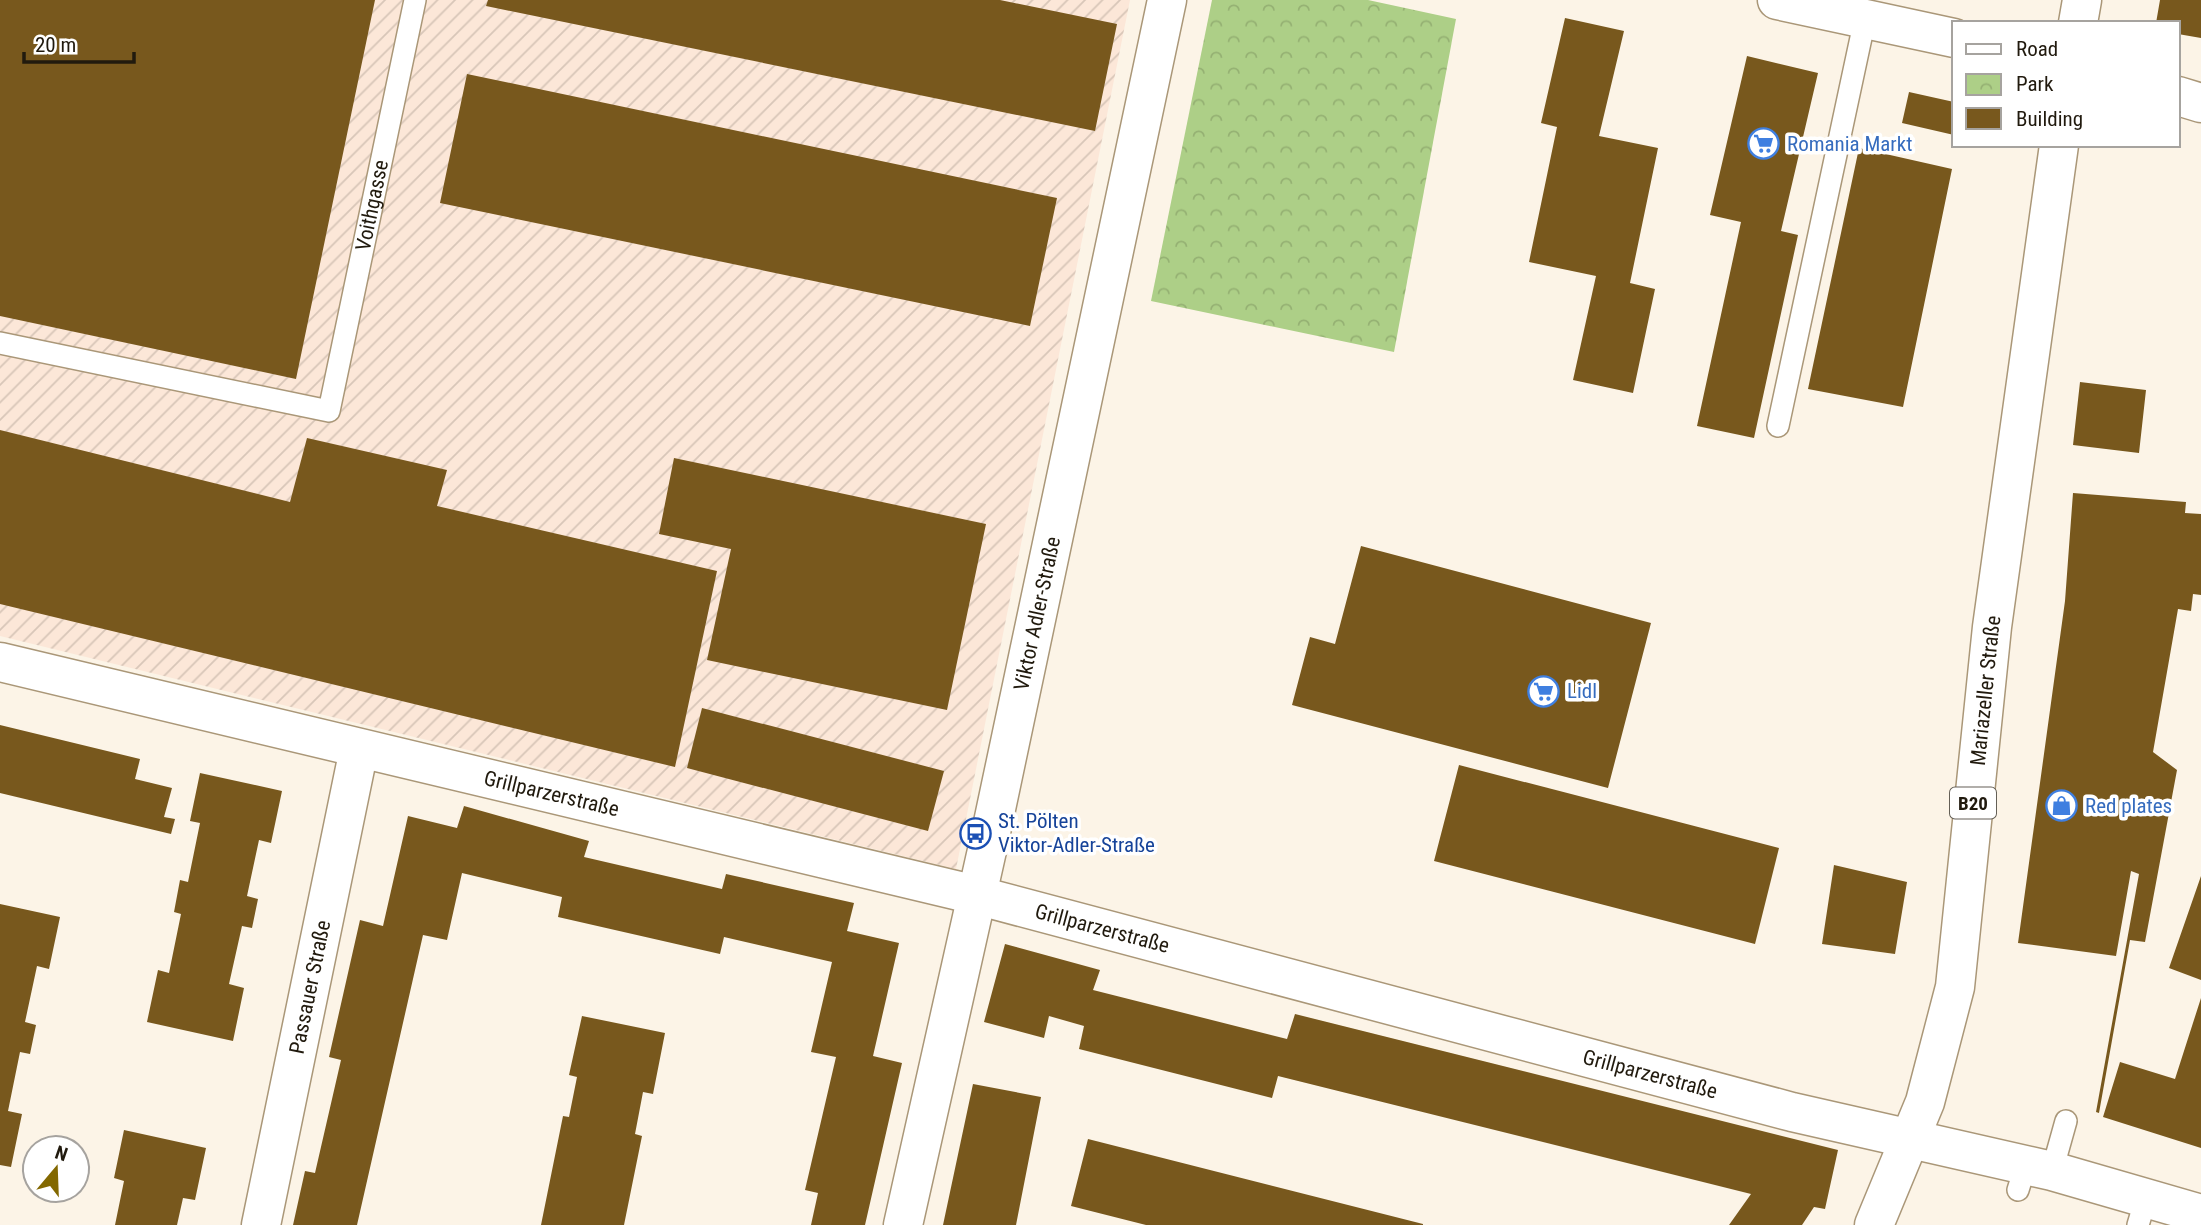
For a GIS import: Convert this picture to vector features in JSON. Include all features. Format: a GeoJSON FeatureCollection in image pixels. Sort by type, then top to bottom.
{"type":"FeatureCollection","features":[{"type":"Feature","properties":{"kind":"street","name":"Viktor Adler-Straße"},"geometry":{"type":"LineString","coordinates":[[904,1225],[1167,0]]}},
{"type":"Feature","properties":{"kind":"street"},"geometry":{"type":"LineString","coordinates":[[1777,0],[1952,38]]}},
{"type":"Feature","properties":{"kind":"street"},"geometry":{"type":"LineString","coordinates":[[2078,21],[2082,0]]}},
{"type":"Feature","properties":{"kind":"street"},"geometry":{"type":"LineString","coordinates":[[2180,97],[2201,103]]}},
{"type":"Feature","properties":{"kind":"street","name":"Mariazeller Straße"},"geometry":{"type":"LineString","coordinates":[[1874,1225],[1912,1137],[1941,1045],[1956,976],[1992,627],[2059,147]]}},
{"type":"Feature","properties":{"kind":"street","name":"Grillparzerstraße"},"geometry":{"type":"LineString","coordinates":[[0,662],[976,895],[1793,1112],[1912,1137],[2142,1212],[2201,1214]]}},
{"type":"Feature","properties":{"kind":"street","name":"Passauer Straße"},"geometry":{"type":"LineString","coordinates":[[261,1225],[359,749]]}},
{"type":"Feature","properties":{"kind":"lane","name":"Voithgasse"},"geometry":{"type":"LineString","coordinates":[[0,343],[329,411],[415,0]]}},
{"type":"Feature","properties":{"kind":"lane"},"geometry":{"type":"LineString","coordinates":[[1778,426],[1866,19]]}},
{"type":"Feature","properties":{"kind":"lane"},"geometry":{"type":"LineString","coordinates":[[2032,1175],[2066,1121]]}},
{"type":"Feature","properties":{"kind":"shaded area"},"geometry":{"type":"Polygon","coordinates":[[[0,0],[1130,0],[956,869],[0,636],[0,0]]]}},
{"type":"Feature","properties":{"kind":"green space"},"geometry":{"type":"Polygon","coordinates":[[[1212,0],[1368,0],[1456,19],[1394,352],[1151,301],[1212,0]]]}},
{"type":"Feature","properties":{"kind":"building"},"geometry":{"type":"Polygon","coordinates":[[[0,0],[375,0],[296,379],[0,316],[0,0]]]}},
{"type":"Feature","properties":{"kind":"building"},"geometry":{"type":"Polygon","coordinates":[[[488,0],[1000,0],[1117,24],[1095,131],[486,6],[488,0]]]}},
{"type":"Feature","properties":{"kind":"building"},"geometry":{"type":"Polygon","coordinates":[[[2160,0],[2201,0],[2201,38],[2180,34],[2180,21],[2156,21],[2160,0]]]}},
{"type":"Feature","properties":{"kind":"building"},"geometry":{"type":"Polygon","coordinates":[[[1565,18],[1624,31],[1599,136],[1658,148],[1630,283],[1655,289],[1633,393],[1573,380],[1596,276],[1529,262],[1557,127],[1541,123],[1565,18]]]}},
{"type":"Feature","properties":{"kind":"building"},"geometry":{"type":"Polygon","coordinates":[[[1747,56],[1818,73],[1781,231],[1798,235],[1754,438],[1697,426],[1741,222],[1710,215],[1747,56]]]}},
{"type":"Feature","properties":{"kind":"building"},"geometry":{"type":"Polygon","coordinates":[[[467,74],[1057,198],[1030,326],[440,203],[467,74]]]}},
{"type":"Feature","properties":{"kind":"building"},"geometry":{"type":"Polygon","coordinates":[[[1909,92],[1952,102],[1952,135],[1902,123],[1909,92]]]}},
{"type":"Feature","properties":{"kind":"building"},"geometry":{"type":"Polygon","coordinates":[[[1859,148],[1952,169],[1903,407],[1808,389],[1859,148]]]}},
{"type":"Feature","properties":{"kind":"building"},"geometry":{"type":"Polygon","coordinates":[[[2080,382],[2146,390],[2139,453],[2073,445],[2080,382]]]}},
{"type":"Feature","properties":{"kind":"building"},"geometry":{"type":"Polygon","coordinates":[[[0,430],[290,502],[307,438],[447,470],[437,506],[717,571],[675,767],[0,604],[0,430]]]}},
{"type":"Feature","properties":{"kind":"building"},"geometry":{"type":"Polygon","coordinates":[[[674,458],[986,524],[947,710],[707,660],[731,549],[659,534],[674,458]]]}},
{"type":"Feature","properties":{"kind":"building"},"geometry":{"type":"Polygon","coordinates":[[[2073,493],[2186,502],[2185,513],[2201,514],[2201,595],[2193,594],[2191,611],[2178,609],[2153,752],[2177,770],[2145,942],[2130,940],[2099,1113],[2096,1112],[2139,874],[2131,871],[2116,956],[2018,943],[2065,601],[2073,493]]]}},
{"type":"Feature","properties":{"kind":"building"},"geometry":{"type":"Polygon","coordinates":[[[1361,546],[1651,623],[1608,788],[1292,705],[1310,637],[1335,644],[1361,546]]]}},
{"type":"Feature","properties":{"kind":"building"},"geometry":{"type":"Polygon","coordinates":[[[702,708],[944,771],[928,831],[687,768],[702,708]]]}},
{"type":"Feature","properties":{"kind":"building"},"geometry":{"type":"Polygon","coordinates":[[[0,725],[140,759],[135,779],[172,788],[164,817],[175,819],[171,834],[0,793],[0,725]]]}},
{"type":"Feature","properties":{"kind":"building"},"geometry":{"type":"Polygon","coordinates":[[[1459,765],[1779,848],[1755,944],[1434,861],[1459,765]]]}},
{"type":"Feature","properties":{"kind":"building"},"geometry":{"type":"Polygon","coordinates":[[[200,773],[282,791],[271,843],[259,840],[247,896],[258,899],[252,928],[242,926],[229,984],[244,988],[233,1041],[147,1022],[158,970],[169,973],[181,914],[174,912],[180,880],[188,882],[200,823],[190,821],[200,773]]]}},
{"type":"Feature","properties":{"kind":"building"},"geometry":{"type":"Polygon","coordinates":[[[464,806],[589,841],[584,857],[722,889],[726,874],[854,903],[847,931],[899,943],[873,1056],[902,1063],[865,1225],[811,1225],[818,1193],[805,1190],[836,1057],[811,1052],[832,962],[724,937],[720,954],[558,917],[562,897],[462,873],[447,940],[423,935],[357,1225],[293,1225],[305,1171],[315,1173],[341,1060],[329,1057],[360,920],[383,926],[408,816],[457,828],[464,806]]]}},
{"type":"Feature","properties":{"kind":"building"},"geometry":{"type":"Polygon","coordinates":[[[1834,865],[1907,882],[1895,954],[1822,944],[1834,865]]]}},
{"type":"Feature","properties":{"kind":"building"},"geometry":{"type":"Polygon","coordinates":[[[2201,876],[2201,980],[2169,968],[2201,876]]]}},
{"type":"Feature","properties":{"kind":"building"},"geometry":{"type":"Polygon","coordinates":[[[0,904],[60,917],[49,969],[37,966],[25,1022],[36,1025],[30,1054],[20,1052],[8,1111],[22,1114],[11,1167],[0,1165],[0,904]]]}},
{"type":"Feature","properties":{"kind":"building"},"geometry":{"type":"Polygon","coordinates":[[[1005,944],[1100,970],[1093,990],[1287,1039],[1295,1014],[1838,1150],[1825,1209],[1814,1207],[1802,1225],[1729,1225],[1751,1194],[1278,1076],[1272,1098],[1079,1049],[1084,1026],[1049,1016],[1044,1038],[984,1022],[1005,944]]]}},
{"type":"Feature","properties":{"kind":"building"},"geometry":{"type":"Polygon","coordinates":[[[2201,998],[2201,1148],[2103,1117],[2120,1062],[2175,1079],[2201,998]]]}},
{"type":"Feature","properties":{"kind":"building"},"geometry":{"type":"Polygon","coordinates":[[[582,1016],[665,1033],[653,1094],[643,1092],[635,1134],[642,1136],[624,1225],[541,1225],[563,1116],[569,1117],[577,1077],[569,1075],[582,1016]]]}},
{"type":"Feature","properties":{"kind":"building"},"geometry":{"type":"Polygon","coordinates":[[[973,1084],[1041,1097],[1016,1225],[943,1225],[973,1084]]]}},
{"type":"Feature","properties":{"kind":"building"},"geometry":{"type":"Polygon","coordinates":[[[124,1130],[206,1148],[195,1200],[183,1198],[177,1225],[115,1225],[124,1181],[114,1178],[124,1130]]]}},
{"type":"Feature","properties":{"kind":"building"},"geometry":{"type":"Polygon","coordinates":[[[1088,1139],[1423,1225],[1146,1225],[1071,1206],[1088,1139]]]}},
{"type":"Feature","properties":{"kind":"place","name":"Romania Markt"},"geometry":{"type":"Point","coordinates":[1764,144]}},
{"type":"Feature","properties":{"kind":"place","name":"Lidl"},"geometry":{"type":"Point","coordinates":[1544,691]}},
{"type":"Feature","properties":{"kind":"place","name":"Red plates"},"geometry":{"type":"Point","coordinates":[2062,806]}},
{"type":"Feature","properties":{"kind":"place","name":"St. Pölten Viktor-Adler-Straße"},"geometry":{"type":"Point","coordinates":[975,833]}}]}
